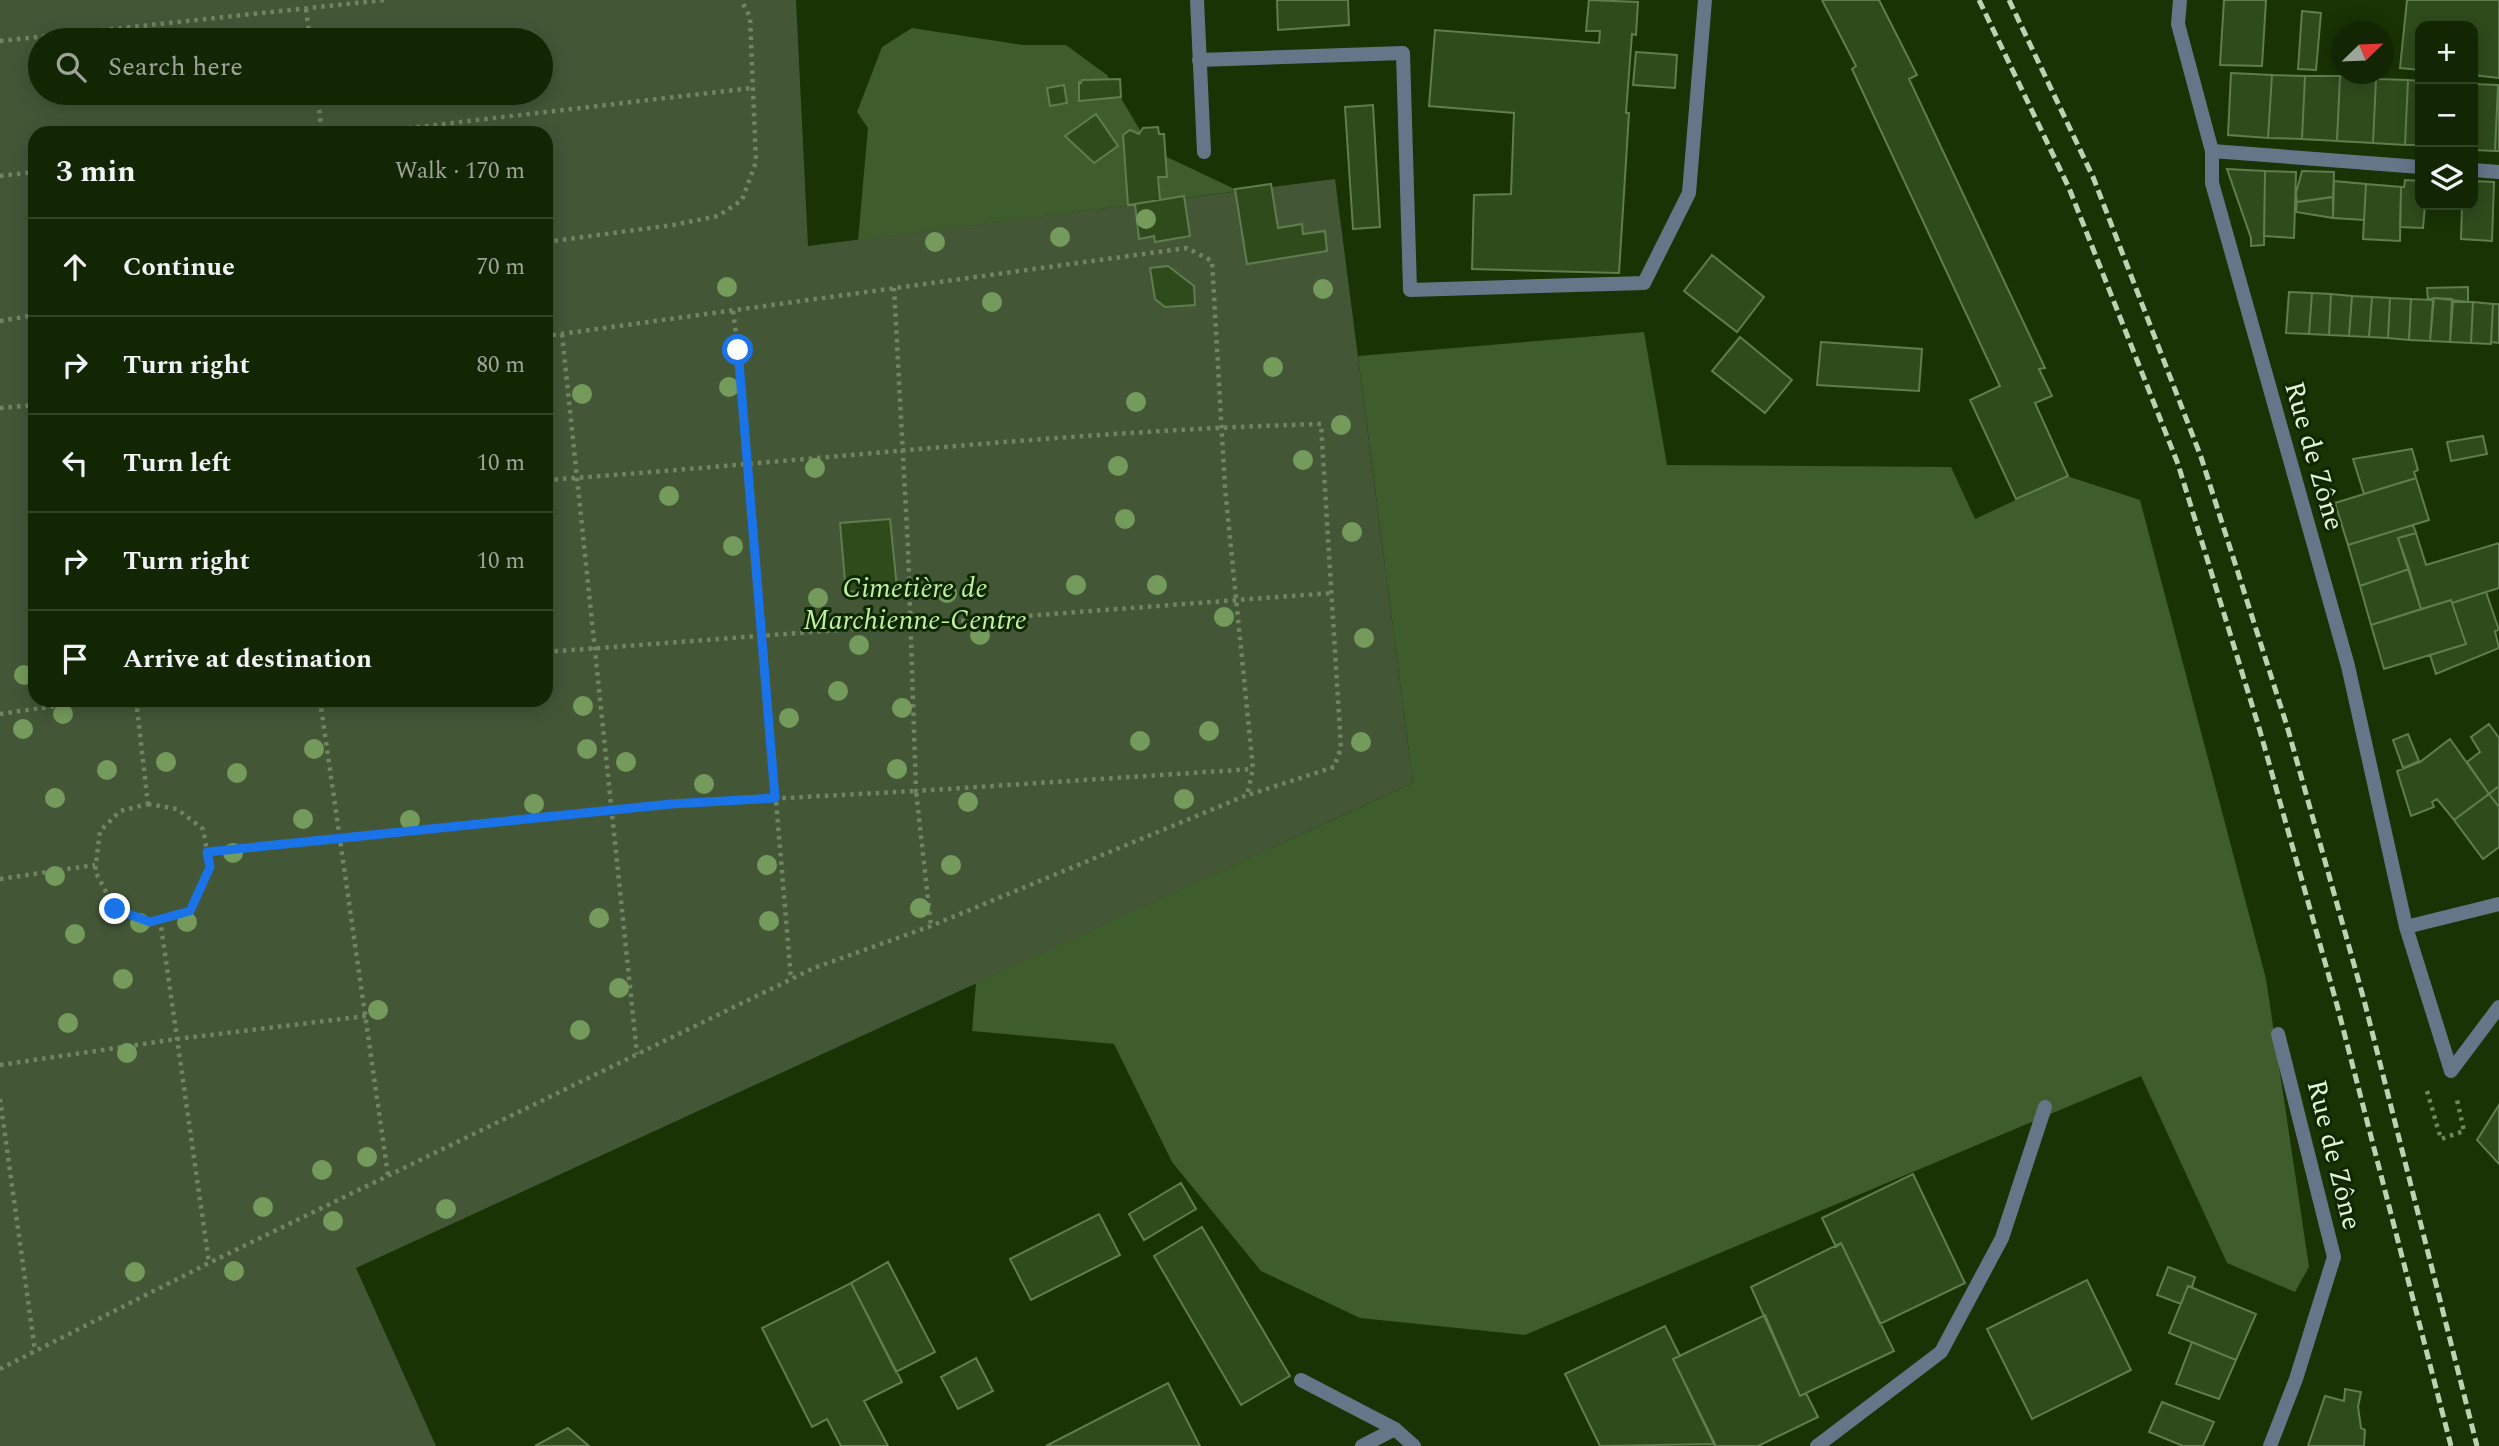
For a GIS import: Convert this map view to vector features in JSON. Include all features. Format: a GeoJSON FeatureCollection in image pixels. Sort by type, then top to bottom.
{"type":"FeatureCollection","features":[{"type":"Feature","properties":{"kind":"street"},"geometry":{"type":"LineString","coordinates":[[1196,0],[1203,152]]}},
{"type":"Feature","properties":{"kind":"street"},"geometry":{"type":"LineString","coordinates":[[1199,60],[1404,53],[1410,290],[1644,283],[1689,193],[1705,0]]}},
{"type":"Feature","properties":{"kind":"street","name":"Rue de Zône"},"geometry":{"type":"LineString","coordinates":[[2180,0],[2178,24],[2212,151],[2212,183],[2348,666],[2406,927],[2451,1072],[2499,1007]]}},
{"type":"Feature","properties":{"kind":"street"},"geometry":{"type":"LineString","coordinates":[[2212,151],[2415,167]]}},
{"type":"Feature","properties":{"kind":"street"},"geometry":{"type":"LineString","coordinates":[[2478,170],[2499,172]]}},
{"type":"Feature","properties":{"kind":"street"},"geometry":{"type":"LineString","coordinates":[[2406,927],[2499,904]]}},
{"type":"Feature","properties":{"kind":"street","name":"Rue de Zône"},"geometry":{"type":"LineString","coordinates":[[2270,1446],[2296,1380],[2334,1257],[2278,1034]]}},
{"type":"Feature","properties":{"kind":"street"},"geometry":{"type":"LineString","coordinates":[[1817,1446],[1941,1352],[2002,1238],[2045,1107]]}},
{"type":"Feature","properties":{"kind":"street"},"geometry":{"type":"LineString","coordinates":[[1301,1380],[1395,1429],[1413,1446]]}},
{"type":"Feature","properties":{"kind":"street"},"geometry":{"type":"LineString","coordinates":[[1362,1446],[1395,1429]]}},
{"type":"Feature","properties":{"kind":"path"},"geometry":{"type":"LineString","coordinates":[[124,28],[384,0]]}},
{"type":"Feature","properties":{"kind":"path"},"geometry":{"type":"LineString","coordinates":[[553,242],[718,216],[742,200],[756,162],[750,17],[741,0]]}},
{"type":"Feature","properties":{"kind":"path"},"geometry":{"type":"LineString","coordinates":[[306,9],[308,28]]}},
{"type":"Feature","properties":{"kind":"path"},"geometry":{"type":"LineString","coordinates":[[0,41],[28,38]]}},
{"type":"Feature","properties":{"kind":"path"},"geometry":{"type":"LineString","coordinates":[[426,126],[752,88]]}},
{"type":"Feature","properties":{"kind":"path"},"geometry":{"type":"LineString","coordinates":[[319,105],[322,126]]}},
{"type":"Feature","properties":{"kind":"path"},"geometry":{"type":"LineString","coordinates":[[0,176],[28,173]]}},
{"type":"Feature","properties":{"kind":"path"},"geometry":{"type":"LineString","coordinates":[[553,336],[1187,248],[1212,261],[1225,488],[1253,769],[1247,795]]}},
{"type":"Feature","properties":{"kind":"path"},"geometry":{"type":"LineString","coordinates":[[894,288],[911,625],[916,791],[931,926]]}},
{"type":"Feature","properties":{"kind":"path"},"geometry":{"type":"LineString","coordinates":[[733,311],[791,979]]}},
{"type":"Feature","properties":{"kind":"path"},"geometry":{"type":"LineString","coordinates":[[0,321],[28,317]]}},
{"type":"Feature","properties":{"kind":"path"},"geometry":{"type":"LineString","coordinates":[[562,334],[637,1054]]}},
{"type":"Feature","properties":{"kind":"path"},"geometry":{"type":"LineString","coordinates":[[0,408],[28,406]]}},
{"type":"Feature","properties":{"kind":"path"},"geometry":{"type":"LineString","coordinates":[[0,1369],[209,1263],[814,968],[931,926],[1247,795],[1334,767],[1341,748],[1321,424],[1222,427],[903,449],[747,465],[553,480]]}},
{"type":"Feature","properties":{"kind":"path"},"geometry":{"type":"LineString","coordinates":[[553,651],[1331,593]]}},
{"type":"Feature","properties":{"kind":"path"},"geometry":{"type":"LineString","coordinates":[[0,713],[45,707]]}},
{"type":"Feature","properties":{"kind":"path"},"geometry":{"type":"LineString","coordinates":[[137,707],[148,804]]}},
{"type":"Feature","properties":{"kind":"path"},"geometry":{"type":"LineString","coordinates":[[321,707],[388,1175]]}},
{"type":"Feature","properties":{"kind":"path"},"geometry":{"type":"LineString","coordinates":[[207,852],[611,810],[1253,769]]}},
{"type":"Feature","properties":{"kind":"path"},"geometry":{"type":"LineString","coordinates":[[148,804],[177,809],[203,829],[210,867],[190,911],[150,922],[115,909],[94,871],[100,831],[120,811],[148,804]]}},
{"type":"Feature","properties":{"kind":"path"},"geometry":{"type":"LineString","coordinates":[[0,879],[95,865]]}},
{"type":"Feature","properties":{"kind":"path"},"geometry":{"type":"LineString","coordinates":[[160,919],[209,1263]]}},
{"type":"Feature","properties":{"kind":"path"},"geometry":{"type":"LineString","coordinates":[[0,1065],[177,1039],[366,1016]]}},
{"type":"Feature","properties":{"kind":"path"},"geometry":{"type":"LineString","coordinates":[[0,1099],[35,1351]]}},
{"type":"Feature","properties":{"kind":"green space","name":"Cimetière de Marchienne-Centre"},"geometry":{"type":"Polygon","coordinates":[[[0,0],[796,0],[808,246],[1335,179],[1413,783],[356,1268],[436,1446],[0,1446],[0,0]]]}},
{"type":"Feature","properties":{"kind":"green space"},"geometry":{"type":"Polygon","coordinates":[[[912,28],[1023,45],[1066,45],[1107,75],[1152,150],[1239,191],[858,240],[868,128],[857,112],[882,47],[912,28]]]}},
{"type":"Feature","properties":{"kind":"green space"},"geometry":{"type":"Polygon","coordinates":[[[1644,332],[1667,465],[1951,467],[1975,519],[2067,476],[2140,500],[2266,979],[2309,1267],[2295,1292],[2227,1263],[2141,1076],[1525,1335],[1360,1318],[1261,1271],[1172,1162],[1114,1044],[972,1031],[976,983],[1413,783],[1358,356],[1644,332]]]}},
{"type":"Feature","properties":{"kind":"building"},"geometry":{"type":"Polygon","coordinates":[[[1277,0],[1348,0],[1349,25],[1278,30],[1277,0]]]}},
{"type":"Feature","properties":{"kind":"building"},"geometry":{"type":"Polygon","coordinates":[[[1589,0],[1638,2],[1636,35],[1632,34],[1626,113],[1629,113],[1619,273],[1472,269],[1474,195],[1511,194],[1514,113],[1429,106],[1435,30],[1599,43],[1600,31],[1586,31],[1589,0]]]}},
{"type":"Feature","properties":{"kind":"building"},"geometry":{"type":"Polygon","coordinates":[[[1822,0],[1879,0],[1917,75],[1909,79],[2045,368],[2039,369],[2052,396],[2035,403],[2068,476],[2016,499],[1970,400],[2000,386],[1852,69],[1856,66],[1822,0]]]}},
{"type":"Feature","properties":{"kind":"building"},"geometry":{"type":"Polygon","coordinates":[[[2224,0],[2266,0],[2262,66],[2220,65],[2224,0]]]}},
{"type":"Feature","properties":{"kind":"building"},"geometry":{"type":"Polygon","coordinates":[[[2407,0],[2499,0],[2499,78],[2478,76],[2478,21],[2415,21],[2415,70],[2400,68],[2407,0]]]}},
{"type":"Feature","properties":{"kind":"building"},"geometry":{"type":"Polygon","coordinates":[[[2302,11],[2321,13],[2316,70],[2298,69],[2302,11]]]}},
{"type":"Feature","properties":{"kind":"building"},"geometry":{"type":"Polygon","coordinates":[[[1636,52],[1677,55],[1675,88],[1633,85],[1636,52]]]}},
{"type":"Feature","properties":{"kind":"building"},"geometry":{"type":"Polygon","coordinates":[[[2231,73],[2272,75],[2268,138],[2228,135],[2231,73]]]}},
{"type":"Feature","properties":{"kind":"building"},"geometry":{"type":"Polygon","coordinates":[[[2272,75],[2305,76],[2302,139],[2268,138],[2272,75]]]}},
{"type":"Feature","properties":{"kind":"building"},"geometry":{"type":"Polygon","coordinates":[[[2305,76],[2331,76],[2331,84],[2340,84],[2337,141],[2302,139],[2305,76]]]}},
{"type":"Feature","properties":{"kind":"building"},"geometry":{"type":"Polygon","coordinates":[[[1120,79],[1121,97],[1079,101],[1079,82],[1082,80],[1120,79]]]}},
{"type":"Feature","properties":{"kind":"building"},"geometry":{"type":"Polygon","coordinates":[[[2394,80],[2408,80],[2405,145],[2373,143],[2376,84],[2394,84],[2394,80]]]}},
{"type":"Feature","properties":{"kind":"building"},"geometry":{"type":"Polygon","coordinates":[[[2408,80],[2415,81],[2415,145],[2405,145],[2408,80]]]}},
{"type":"Feature","properties":{"kind":"building"},"geometry":{"type":"Polygon","coordinates":[[[2340,84],[2376,84],[2373,143],[2337,141],[2340,84]]]}},
{"type":"Feature","properties":{"kind":"building"},"geometry":{"type":"Polygon","coordinates":[[[2478,84],[2498,85],[2495,151],[2478,150],[2478,84]]]}},
{"type":"Feature","properties":{"kind":"building"},"geometry":{"type":"Polygon","coordinates":[[[1064,85],[1067,103],[1050,106],[1047,88],[1064,85]]]}},
{"type":"Feature","properties":{"kind":"building"},"geometry":{"type":"Polygon","coordinates":[[[2498,85],[2499,151],[2495,151],[2498,85]]]}},
{"type":"Feature","properties":{"kind":"building"},"geometry":{"type":"Polygon","coordinates":[[[1373,105],[1380,227],[1353,229],[1345,107],[1373,105]]]}},
{"type":"Feature","properties":{"kind":"building"},"geometry":{"type":"Polygon","coordinates":[[[1096,114],[1118,146],[1094,163],[1065,136],[1096,114]]]}},
{"type":"Feature","properties":{"kind":"building"},"geometry":{"type":"Polygon","coordinates":[[[1158,127],[1159,134],[1164,134],[1167,177],[1158,177],[1160,200],[1128,205],[1123,135],[1130,130],[1139,134],[1143,128],[1158,127]]]}},
{"type":"Feature","properties":{"kind":"building"},"geometry":{"type":"Polygon","coordinates":[[[2227,169],[2265,171],[2264,245],[2251,246],[2251,238],[2227,169]]]}},
{"type":"Feature","properties":{"kind":"building"},"geometry":{"type":"Polygon","coordinates":[[[2265,171],[2296,172],[2294,238],[2264,236],[2265,171]]]}},
{"type":"Feature","properties":{"kind":"building"},"geometry":{"type":"Polygon","coordinates":[[[2302,171],[2334,172],[2333,197],[2297,202],[2296,193],[2302,171]]]}},
{"type":"Feature","properties":{"kind":"building"},"geometry":{"type":"Polygon","coordinates":[[[2405,180],[2415,181],[2415,210],[2425,210],[2423,228],[2400,227],[2401,187],[2404,187],[2405,180]]]}},
{"type":"Feature","properties":{"kind":"building"},"geometry":{"type":"Polygon","coordinates":[[[2334,181],[2366,184],[2364,220],[2333,218],[2334,181]]]}},
{"type":"Feature","properties":{"kind":"building"},"geometry":{"type":"Polygon","coordinates":[[[2478,181],[2494,182],[2492,241],[2461,239],[2462,210],[2478,210],[2478,181]]]}},
{"type":"Feature","properties":{"kind":"building"},"geometry":{"type":"Polygon","coordinates":[[[1271,184],[1278,228],[1302,224],[1303,234],[1325,231],[1327,251],[1247,264],[1235,189],[1271,184]]]}},
{"type":"Feature","properties":{"kind":"building"},"geometry":{"type":"Polygon","coordinates":[[[2366,184],[2401,187],[2400,241],[2363,239],[2366,184]]]}},
{"type":"Feature","properties":{"kind":"building"},"geometry":{"type":"Polygon","coordinates":[[[1184,196],[1190,236],[1155,242],[1154,236],[1139,239],[1135,204],[1184,196]]]}},
{"type":"Feature","properties":{"kind":"building"},"geometry":{"type":"Polygon","coordinates":[[[2333,197],[2333,218],[2296,212],[2297,202],[2333,197]]]}},
{"type":"Feature","properties":{"kind":"building"},"geometry":{"type":"Polygon","coordinates":[[[1712,255],[1764,297],[1737,332],[1684,291],[1712,255]]]}},
{"type":"Feature","properties":{"kind":"building"},"geometry":{"type":"Polygon","coordinates":[[[1168,266],[1194,286],[1195,305],[1165,307],[1155,299],[1150,268],[1168,266]]]}},
{"type":"Feature","properties":{"kind":"building"},"geometry":{"type":"Polygon","coordinates":[[[2468,287],[2468,302],[2434,298],[2428,300],[2427,288],[2468,287]]]}},
{"type":"Feature","properties":{"kind":"building"},"geometry":{"type":"Polygon","coordinates":[[[2289,292],[2312,293],[2309,334],[2286,333],[2289,292]]]}},
{"type":"Feature","properties":{"kind":"building"},"geometry":{"type":"Polygon","coordinates":[[[2312,293],[2331,294],[2329,335],[2309,334],[2312,293]]]}},
{"type":"Feature","properties":{"kind":"building"},"geometry":{"type":"Polygon","coordinates":[[[2331,294],[2352,296],[2349,336],[2329,335],[2331,294]]]}},
{"type":"Feature","properties":{"kind":"building"},"geometry":{"type":"Polygon","coordinates":[[[2352,296],[2372,297],[2369,337],[2349,336],[2352,296]]]}},
{"type":"Feature","properties":{"kind":"building"},"geometry":{"type":"Polygon","coordinates":[[[2372,297],[2390,298],[2388,338],[2369,337],[2372,297]]]}},
{"type":"Feature","properties":{"kind":"building"},"geometry":{"type":"Polygon","coordinates":[[[2390,298],[2411,299],[2409,340],[2388,338],[2390,298]]]}},
{"type":"Feature","properties":{"kind":"building"},"geometry":{"type":"Polygon","coordinates":[[[2434,298],[2452,299],[2450,342],[2430,341],[2434,298]]]}},
{"type":"Feature","properties":{"kind":"building"},"geometry":{"type":"Polygon","coordinates":[[[2411,299],[2433,300],[2430,341],[2409,340],[2411,299]]]}},
{"type":"Feature","properties":{"kind":"building"},"geometry":{"type":"Polygon","coordinates":[[[2453,302],[2473,302],[2471,343],[2450,342],[2453,302]]]}},
{"type":"Feature","properties":{"kind":"building"},"geometry":{"type":"Polygon","coordinates":[[[2473,302],[2493,304],[2491,344],[2471,343],[2473,302]]]}},
{"type":"Feature","properties":{"kind":"building"},"geometry":{"type":"Polygon","coordinates":[[[2493,304],[2499,304],[2499,343],[2491,342],[2493,304]]]}},
{"type":"Feature","properties":{"kind":"building"},"geometry":{"type":"Polygon","coordinates":[[[1740,337],[1792,380],[1765,413],[1712,371],[1740,337]]]}},
{"type":"Feature","properties":{"kind":"building"},"geometry":{"type":"Polygon","coordinates":[[[1821,342],[1922,349],[1919,391],[1817,385],[1821,342]]]}},
{"type":"Feature","properties":{"kind":"building"},"geometry":{"type":"Polygon","coordinates":[[[2483,436],[2487,454],[2451,461],[2447,442],[2483,436]]]}},
{"type":"Feature","properties":{"kind":"building"},"geometry":{"type":"Polygon","coordinates":[[[2412,449],[2418,470],[2414,472],[2416,478],[2364,494],[2353,459],[2412,449]]]}},
{"type":"Feature","properties":{"kind":"building"},"geometry":{"type":"Polygon","coordinates":[[[2416,478],[2429,520],[2348,545],[2335,503],[2416,478]]]}},
{"type":"Feature","properties":{"kind":"building"},"geometry":{"type":"Polygon","coordinates":[[[890,519],[897,588],[846,592],[840,523],[890,519]]]}},
{"type":"Feature","properties":{"kind":"building"},"geometry":{"type":"Polygon","coordinates":[[[2413,525],[2416,533],[2398,538],[2409,569],[2360,586],[2348,545],[2413,525]]]}},
{"type":"Feature","properties":{"kind":"building"},"geometry":{"type":"Polygon","coordinates":[[[2416,533],[2426,565],[2499,543],[2499,588],[2452,603],[2451,600],[2421,609],[2398,538],[2416,533]]]}},
{"type":"Feature","properties":{"kind":"building"},"geometry":{"type":"Polygon","coordinates":[[[2409,569],[2421,609],[2371,625],[2360,586],[2409,569]]]}},
{"type":"Feature","properties":{"kind":"building"},"geometry":{"type":"Polygon","coordinates":[[[2486,592],[2499,630],[2495,631],[2499,648],[2436,674],[2430,655],[2466,644],[2452,603],[2486,592]]]}},
{"type":"Feature","properties":{"kind":"building"},"geometry":{"type":"Polygon","coordinates":[[[2451,600],[2466,644],[2384,669],[2371,625],[2451,600]]]}},
{"type":"Feature","properties":{"kind":"building"},"geometry":{"type":"Polygon","coordinates":[[[2489,724],[2499,738],[2499,786],[2489,794],[2467,762],[2480,752],[2471,737],[2489,724]]]}},
{"type":"Feature","properties":{"kind":"building"},"geometry":{"type":"Polygon","coordinates":[[[2408,734],[2419,761],[2403,768],[2393,740],[2408,734]]]}},
{"type":"Feature","properties":{"kind":"building"},"geometry":{"type":"Polygon","coordinates":[[[2450,739],[2489,794],[2454,820],[2437,799],[2432,802],[2434,807],[2411,816],[2397,771],[2420,762],[2450,739]]]}},
{"type":"Feature","properties":{"kind":"building"},"geometry":{"type":"Polygon","coordinates":[[[2499,786],[2499,807],[2489,794],[2499,786]]]}},
{"type":"Feature","properties":{"kind":"building"},"geometry":{"type":"Polygon","coordinates":[[[2489,794],[2499,807],[2499,847],[2483,859],[2454,820],[2489,794]]]}},
{"type":"Feature","properties":{"kind":"building"},"geometry":{"type":"Polygon","coordinates":[[[2499,1105],[2499,1164],[2477,1140],[2499,1105]]]}},
{"type":"Feature","properties":{"kind":"building"},"geometry":{"type":"Polygon","coordinates":[[[1913,1174],[1965,1283],[1880,1324],[1841,1243],[1836,1247],[1822,1218],[1913,1174]]]}},
{"type":"Feature","properties":{"kind":"building"},"geometry":{"type":"Polygon","coordinates":[[[1181,1183],[1196,1209],[1144,1240],[1129,1214],[1181,1183]]]}},
{"type":"Feature","properties":{"kind":"building"},"geometry":{"type":"Polygon","coordinates":[[[1099,1214],[1120,1255],[1031,1300],[1010,1259],[1099,1214]]]}},
{"type":"Feature","properties":{"kind":"building"},"geometry":{"type":"Polygon","coordinates":[[[1202,1227],[1290,1376],[1241,1405],[1154,1256],[1202,1227]]]}},
{"type":"Feature","properties":{"kind":"building"},"geometry":{"type":"Polygon","coordinates":[[[1841,1243],[1894,1351],[1800,1396],[1751,1287],[1841,1243]]]}},
{"type":"Feature","properties":{"kind":"building"},"geometry":{"type":"Polygon","coordinates":[[[888,1262],[935,1352],[896,1372],[851,1283],[888,1262]]]}},
{"type":"Feature","properties":{"kind":"building"},"geometry":{"type":"Polygon","coordinates":[[[2168,1267],[2195,1277],[2181,1304],[2157,1295],[2168,1267]]]}},
{"type":"Feature","properties":{"kind":"building"},"geometry":{"type":"Polygon","coordinates":[[[2087,1280],[2131,1370],[2032,1419],[1987,1329],[2087,1280]]]}},
{"type":"Feature","properties":{"kind":"building"},"geometry":{"type":"Polygon","coordinates":[[[851,1283],[902,1382],[864,1401],[888,1446],[841,1446],[827,1419],[812,1427],[762,1328],[851,1283]]]}},
{"type":"Feature","properties":{"kind":"building"},"geometry":{"type":"Polygon","coordinates":[[[2188,1286],[2256,1314],[2236,1360],[2169,1333],[2188,1286]]]}},
{"type":"Feature","properties":{"kind":"building"},"geometry":{"type":"Polygon","coordinates":[[[1765,1315],[1800,1396],[1806,1393],[1818,1417],[1758,1446],[1715,1446],[1673,1359],[1765,1315]]]}},
{"type":"Feature","properties":{"kind":"building"},"geometry":{"type":"Polygon","coordinates":[[[1665,1326],[1680,1356],[1673,1359],[1715,1444],[1600,1446],[1565,1374],[1665,1326]]]}},
{"type":"Feature","properties":{"kind":"building"},"geometry":{"type":"Polygon","coordinates":[[[2192,1342],[2236,1360],[2219,1399],[2176,1384],[2192,1342]]]}},
{"type":"Feature","properties":{"kind":"building"},"geometry":{"type":"Polygon","coordinates":[[[976,1358],[993,1391],[958,1409],[941,1377],[976,1358]]]}},
{"type":"Feature","properties":{"kind":"building"},"geometry":{"type":"Polygon","coordinates":[[[1168,1383],[1200,1446],[1046,1446],[1168,1383]]]}},
{"type":"Feature","properties":{"kind":"building"},"geometry":{"type":"Polygon","coordinates":[[[2345,1389],[2361,1392],[2358,1407],[2361,1428],[2365,1430],[2364,1446],[2308,1446],[2325,1396],[2344,1401],[2345,1389]]]}},
{"type":"Feature","properties":{"kind":"building"},"geometry":{"type":"Polygon","coordinates":[[[2162,1402],[2214,1422],[2203,1446],[2183,1446],[2149,1432],[2162,1402]]]}},
{"type":"Feature","properties":{"kind":"building"},"geometry":{"type":"Polygon","coordinates":[[[568,1428],[589,1446],[535,1446],[568,1428]]]}},
{"type":"Feature","properties":{"kind":"railway"},"geometry":{"type":"LineString","coordinates":[[1979,0],[2069,188],[2178,464],[2260,731],[2337,1005],[2451,1446]]}},
{"type":"Feature","properties":{"kind":"railway"},"geometry":{"type":"LineString","coordinates":[[2009,0],[2093,177],[2201,457],[2287,726],[2364,1000],[2477,1446]]}},
{"type":"Feature","properties":{"kind":"route"},"geometry":{"type":"LineString","coordinates":[[115,909],[150,922],[190,911],[210,867],[207,852],[671,804],[775,798],[738,350]]}}]}
